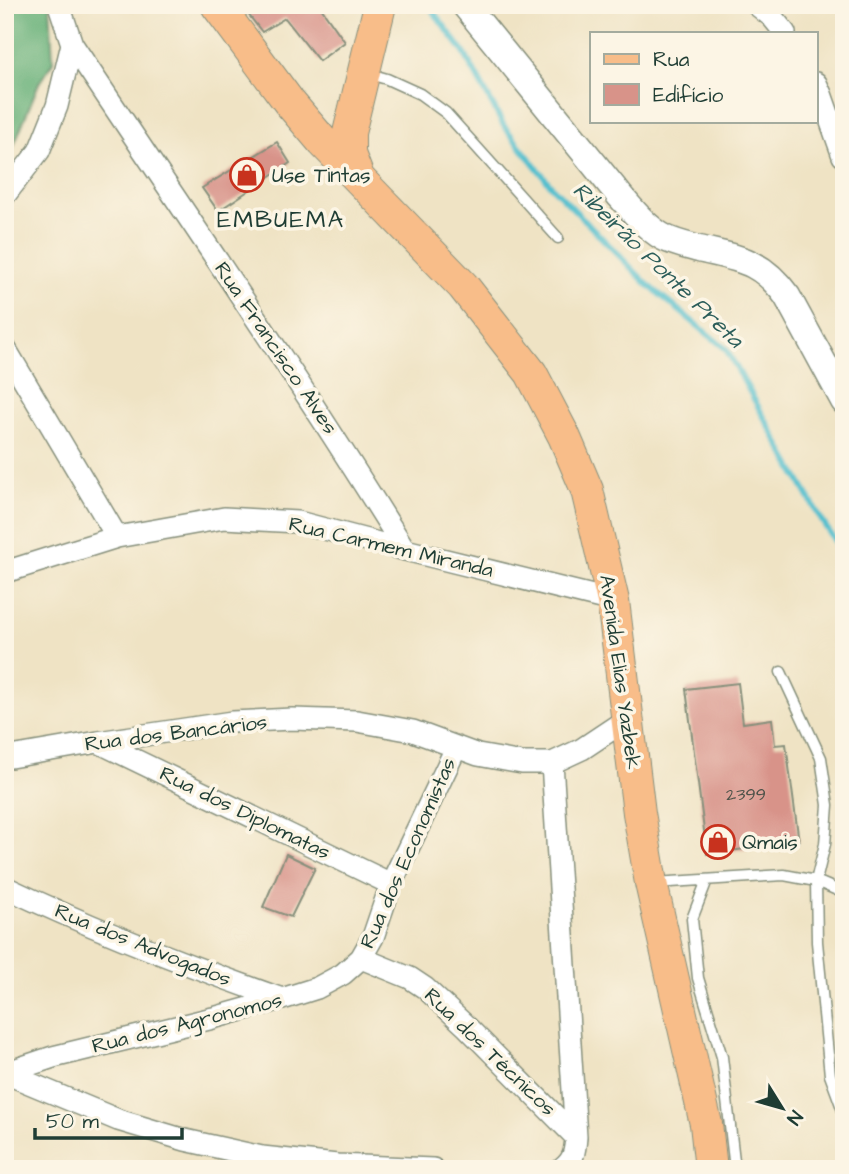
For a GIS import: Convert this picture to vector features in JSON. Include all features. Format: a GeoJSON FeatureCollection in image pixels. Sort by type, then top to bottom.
{"type":"FeatureCollection","features":[{"type":"Feature","properties":{"kind":"main road","name":"Avenida Elias Yazbek"},"geometry":{"type":"LineString","coordinates":[[217,5],[284,96],[323,142],[463,286],[531,373],[564,436],[587,490],[613,601],[639,813],[706,1124],[711,1169]]}},
{"type":"Feature","properties":{"kind":"main road"},"geometry":{"type":"LineString","coordinates":[[358,177],[349,154],[348,143],[380,5]]}},
{"type":"Feature","properties":{"kind":"main road"},"geometry":{"type":"LineString","coordinates":[[284,96],[314,111],[326,110],[345,100],[361,80]]}},
{"type":"Feature","properties":{"kind":"street","name":"Rua Francisco Alves"},"geometry":{"type":"LineString","coordinates":[[59,5],[72,44],[278,350],[405,550]]}},
{"type":"Feature","properties":{"kind":"street"},"geometry":{"type":"LineString","coordinates":[[465,5],[642,221],[664,238],[756,265],[776,281],[787,296],[844,401]]}},
{"type":"Feature","properties":{"kind":"street"},"geometry":{"type":"LineString","coordinates":[[757,5],[772,16],[784,32]]}},
{"type":"Feature","properties":{"kind":"street"},"geometry":{"type":"LineString","coordinates":[[5,195],[39,151],[57,106],[72,44]]}},
{"type":"Feature","properties":{"kind":"street"},"geometry":{"type":"LineString","coordinates":[[818,87],[843,157]]}},
{"type":"Feature","properties":{"kind":"street"},"geometry":{"type":"LineString","coordinates":[[5,348],[117,537]]}},
{"type":"Feature","properties":{"kind":"street","name":"Rua Carmem Miranda"},"geometry":{"type":"LineString","coordinates":[[5,572],[117,537],[224,519],[299,522],[613,601]]}},
{"type":"Feature","properties":{"kind":"street","name":"Rua dos Bancários"},"geometry":{"type":"LineString","coordinates":[[5,758],[232,722],[292,719],[357,720],[413,731],[478,755],[522,763],[552,763],[582,749],[627,719]]}},
{"type":"Feature","properties":{"kind":"street","name":"Rua dos Diplomatas"},"geometry":{"type":"LineString","coordinates":[[98,742],[391,884]]}},
{"type":"Feature","properties":{"kind":"street","name":"Rua dos Economistas"},"geometry":{"type":"LineString","coordinates":[[361,958],[373,937],[391,884],[456,748]]}},
{"type":"Feature","properties":{"kind":"street"},"geometry":{"type":"LineString","coordinates":[[552,763],[576,1136],[575,1153],[562,1169]]}},
{"type":"Feature","properties":{"kind":"street","name":"Rua dos Advogados"},"geometry":{"type":"LineString","coordinates":[[5,887],[161,953],[282,999]]}},
{"type":"Feature","properties":{"kind":"street","name":"Rua dos Técnicos"},"geometry":{"type":"LineString","coordinates":[[361,958],[410,978],[425,988],[576,1136]]}},
{"type":"Feature","properties":{"kind":"street","name":"Rua dos Agronomos"},"geometry":{"type":"LineString","coordinates":[[5,1073],[53,1057],[214,1018],[317,988],[343,974],[361,958]]}},
{"type":"Feature","properties":{"kind":"street"},"geometry":{"type":"LineString","coordinates":[[5,1073],[118,1120],[186,1140],[262,1157],[337,1167],[433,1169]]}},
{"type":"Feature","properties":{"kind":"lane"},"geometry":{"type":"LineString","coordinates":[[361,80],[387,79],[420,94],[446,113],[558,237]]}},
{"type":"Feature","properties":{"kind":"lane"},"geometry":{"type":"LineString","coordinates":[[781,672],[821,758],[828,805],[825,844],[816,881],[817,942],[830,1074],[844,1113]]}},
{"type":"Feature","properties":{"kind":"lane"},"geometry":{"type":"LineString","coordinates":[[652,883],[784,875],[816,881],[844,893]]}},
{"type":"Feature","properties":{"kind":"lane"},"geometry":{"type":"LineString","coordinates":[[707,880],[692,919],[698,978],[722,1057],[735,1169]]}},
{"type":"Feature","properties":{"kind":"green space"},"geometry":{"type":"Polygon","coordinates":[[[5,5],[50,5],[53,62],[39,83],[5,167],[5,5]]]}},
{"type":"Feature","properties":{"kind":"building"},"geometry":{"type":"Polygon","coordinates":[[[241,5],[319,5],[345,42],[319,61],[285,18],[262,32],[241,5]]]}},
{"type":"Feature","properties":{"kind":"building","name":"Use Tintas"},"geometry":{"type":"Polygon","coordinates":[[[277,142],[290,163],[218,211],[202,188],[277,142]]]}},
{"type":"Feature","properties":{"kind":"building"},"geometry":{"type":"Polygon","coordinates":[[[738,683],[743,723],[772,719],[775,745],[786,744],[799,842],[707,854],[686,689],[738,683]]]}},
{"type":"Feature","properties":{"kind":"building"},"geometry":{"type":"Polygon","coordinates":[[[286,854],[315,868],[291,917],[263,907],[286,854]]]}},
{"type":"Feature","properties":{"kind":"waterway","name":"Ribeirão Ponte Preta"},"geometry":{"type":"LineString","coordinates":[[433,11],[463,51],[504,126],[553,188],[647,284],[726,349],[822,521],[844,555]]}},
{"type":"Feature","properties":{"kind":"place","name":"Use Tintas"},"geometry":{"type":"Point","coordinates":[247,175]}},
{"type":"Feature","properties":{"kind":"place","name":"Qmais"},"geometry":{"type":"Point","coordinates":[718,842]}},
{"type":"Feature","properties":{"kind":"district","name":"EMBUEMA"},"geometry":{"type":"Point","coordinates":[281,220]}}]}
